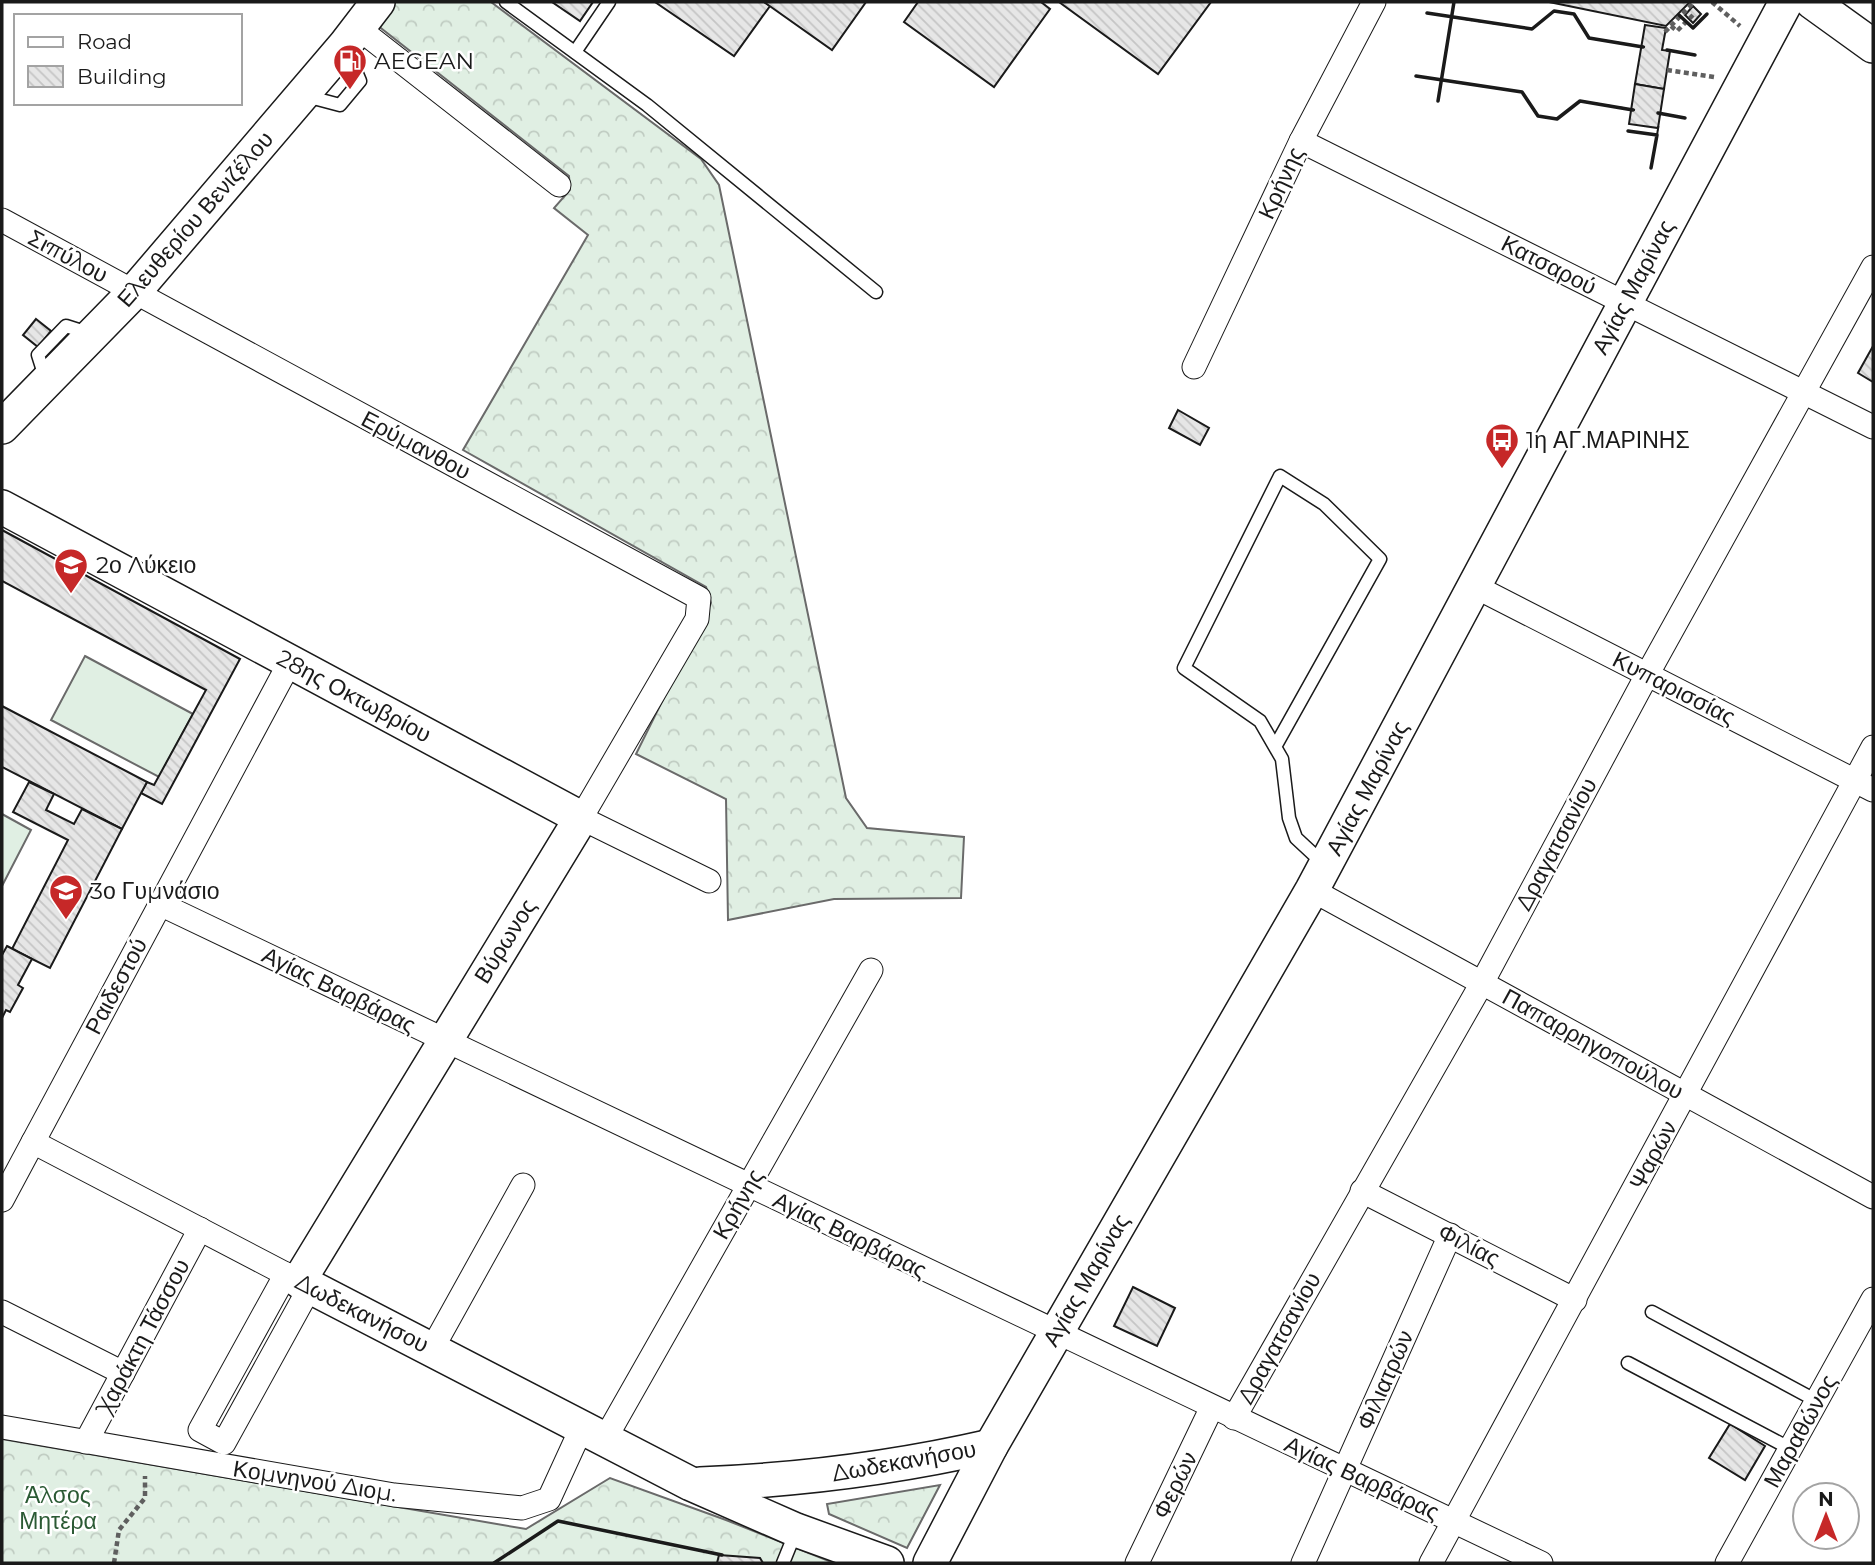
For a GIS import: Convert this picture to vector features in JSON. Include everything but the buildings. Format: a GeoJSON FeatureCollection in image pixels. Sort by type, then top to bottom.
{"type":"FeatureCollection","features":[{"type":"Feature","properties":{"kind":"street","name":"Ελευθερίου Βενιζέλου"},"geometry":{"type":"LineString","coordinates":[[2,427],[134,292],[378,2]]}},
{"type":"Feature","properties":{"kind":"street","name":"Κρήνης"},"geometry":{"type":"LineString","coordinates":[[1194,367],[1300,141],[1374,2]]}},
{"type":"Feature","properties":{"kind":"street","name":"Αγίας Μαρίνας"},"geometry":{"type":"LineString","coordinates":[[930,1563],[991,1446],[1319,878],[1786,2]]}},
{"type":"Feature","properties":{"kind":"street"},"geometry":{"type":"LineString","coordinates":[[1812,2],[1873,46]]}},
{"type":"Feature","properties":{"kind":"street"},"geometry":{"type":"LineString","coordinates":[[351,37],[559,185]]}},
{"type":"Feature","properties":{"kind":"street","name":"Κατσαρού"},"geometry":{"type":"LineString","coordinates":[[1300,141],[1873,428]]}},
{"type":"Feature","properties":{"kind":"street","name":"Σιπύλου"},"geometry":{"type":"LineString","coordinates":[[2,220],[134,292]]}},
{"type":"Feature","properties":{"kind":"street","name":"Δραγατσανίου"},"geometry":{"type":"LineString","coordinates":[[1234,1418],[1482,983],[1647,675],[1873,267]]}},
{"type":"Feature","properties":{"kind":"street","name":"Ερύμανθου"},"geometry":{"type":"LineString","coordinates":[[134,292],[699,598]]}},
{"type":"Feature","properties":{"kind":"street","name":"28ης Οκτωβρίου"},"geometry":{"type":"LineString","coordinates":[[2,507],[581,818],[709,881]]}},
{"type":"Feature","properties":{"kind":"street","name":"Κυπαρισσίας"},"geometry":{"type":"LineString","coordinates":[[1474,586],[1864,785]]}},
{"type":"Feature","properties":{"kind":"street","name":"Βύρωνος"},"geometry":{"type":"LineString","coordinates":[[199,1462],[213,1437],[224,1443],[298,1281],[581,818],[697,619],[699,598]]}},
{"type":"Feature","properties":{"kind":"street","name":"Ραιδεστού"},"geometry":{"type":"LineString","coordinates":[[2,1200],[290,662]]}},
{"type":"Feature","properties":{"kind":"street","name":"Ψαρών"},"geometry":{"type":"LineString","coordinates":[[1431,1563],[1686,1094],[1864,785],[1873,747]]}},
{"type":"Feature","properties":{"kind":"street","name":"Παπαρρηγοπούλου"},"geometry":{"type":"LineString","coordinates":[[1319,878],[1482,983],[1873,1196]]}},
{"type":"Feature","properties":{"kind":"street","name":"Αγίας Βαρβάρας"},"geometry":{"type":"LineString","coordinates":[[160,904],[1055,1334],[1541,1563]]}},
{"type":"Feature","properties":{"kind":"street","name":"Κρήνης"},"geometry":{"type":"LineString","coordinates":[[593,1433],[748,1186],[871,970]]}},
{"type":"Feature","properties":{"kind":"street","name":"Δωδεκανήσου"},"geometry":{"type":"LineString","coordinates":[[33,1142],[691,1484],[796,1530],[887,1563]]}},
{"type":"Feature","properties":{"kind":"street"},"geometry":{"type":"LineString","coordinates":[[432,1349],[523,1185]]}},
{"type":"Feature","properties":{"kind":"street","name":"Φιλίας"},"geometry":{"type":"LineString","coordinates":[[1362,1191],[1576,1300]]}},
{"type":"Feature","properties":{"kind":"street","name":"Χαράκτη Τάσσου"},"geometry":{"type":"LineString","coordinates":[[86,1442],[200,1229]]}},
{"type":"Feature","properties":{"kind":"street","name":"Φιλιατρών"},"geometry":{"type":"LineString","coordinates":[[1303,1563],[1450,1235]]}},
{"type":"Feature","properties":{"kind":"street","name":"Μαραθώνος"},"geometry":{"type":"LineString","coordinates":[[1727,1563],[1873,1299]]}},
{"type":"Feature","properties":{"kind":"street"},"geometry":{"type":"LineString","coordinates":[[2,1312],[123,1373]]}},
{"type":"Feature","properties":{"kind":"street","name":"Φερών"},"geometry":{"type":"LineString","coordinates":[[1137,1563],[1212,1407]]}},
{"type":"Feature","properties":{"kind":"street","name":"Κομνηνού Διομ."},"geometry":{"type":"LineString","coordinates":[[2,1427],[394,1495],[522,1508],[550,1499],[593,1433]]}},
{"type":"Feature","properties":{"kind":"street","name":"Δωδεκανήσου"},"geometry":{"type":"LineString","coordinates":[[691,1484],[773,1481],[859,1471],[991,1446]]}},
{"type":"Feature","properties":{"kind":"lane"},"geometry":{"type":"LineString","coordinates":[[506,2],[647,105],[876,292]]}},
{"type":"Feature","properties":{"kind":"lane"},"geometry":{"type":"LineString","coordinates":[[575,52],[609,2]]}},
{"type":"Feature","properties":{"kind":"lane"},"geometry":{"type":"LineString","coordinates":[[1276,745],[1380,558],[1324,504],[1280,476],[1184,668],[1260,721],[1276,745],[1286,777],[1292,828],[1319,878]]}},
{"type":"Feature","properties":{"kind":"lane"},"geometry":{"type":"LineString","coordinates":[[1653,1312],[1817,1401]]}},
{"type":"Feature","properties":{"kind":"lane"},"geometry":{"type":"LineString","coordinates":[[1628,1363],[1791,1448]]}},
{"type":"Feature","properties":{"kind":"lane"},"geometry":{"type":"LineString","coordinates":[[783,1563],[796,1530]]}},
{"type":"Feature","properties":{"kind":"path"},"geometry":{"type":"LineString","coordinates":[[1665,32],[1694,2]]}},
{"type":"Feature","properties":{"kind":"path"},"geometry":{"type":"LineString","coordinates":[[1712,2],[1762,46]]}},
{"type":"Feature","properties":{"kind":"path"},"geometry":{"type":"LineString","coordinates":[[1671,26],[1677,31],[1693,15]]}},
{"type":"Feature","properties":{"kind":"path"},"geometry":{"type":"LineString","coordinates":[[1667,70],[1743,82]]}},
{"type":"Feature","properties":{"kind":"path"},"geometry":{"type":"LineString","coordinates":[[114,1563],[120,1530],[145,1499],[145,1467],[150,1453]]}},
{"type":"Feature","properties":{"kind":"green space"},"geometry":{"type":"Polygon","coordinates":[[[393,2],[491,2],[701,159],[719,185],[846,798],[867,828],[964,837],[961,898],[834,899],[728,920],[726,799],[636,754],[711,603],[706,587],[463,450],[588,235],[554,208],[570,190],[569,176],[377,25],[393,2]]]}},
{"type":"Feature","properties":{"kind":"green space"},"geometry":{"type":"Polygon","coordinates":[[[85,656],[193,714],[159,777],[51,720],[85,656]]]}},
{"type":"Feature","properties":{"kind":"green space"},"geometry":{"type":"Polygon","coordinates":[[[2,814],[31,830],[2,886],[2,814]]]}},
{"type":"Feature","properties":{"kind":"green space","name":"Άλσος Μητέρα"},"geometry":{"type":"Polygon","coordinates":[[[2,1439],[526,1529],[610,1478],[834,1563],[2,1563],[2,1439]]]}},
{"type":"Feature","properties":{"kind":"green space"},"geometry":{"type":"Polygon","coordinates":[[[940,1485],[907,1548],[829,1514],[827,1504],[940,1485]]]}},
{"type":"Feature","properties":{"kind":"fence"},"geometry":{"type":"LineString","coordinates":[[1451,17],[1532,29]]}},
{"type":"Feature","properties":{"kind":"fence"},"geometry":{"type":"LineString","coordinates":[[1589,38],[1645,47]]}},
{"type":"Feature","properties":{"kind":"fence"},"geometry":{"type":"LineString","coordinates":[[1442,80],[1522,92]]}},
{"type":"Feature","properties":{"kind":"fence"},"geometry":{"type":"LineString","coordinates":[[1580,101],[1635,110]]}},
{"type":"Feature","properties":{"kind":"fence"},"geometry":{"type":"LineString","coordinates":[[1657,135],[1659,123]]}},
{"type":"Feature","properties":{"kind":"wall"},"geometry":{"type":"LineString","coordinates":[[1438,101],[1454,2]]}},
{"type":"Feature","properties":{"kind":"wall"},"geometry":{"type":"LineString","coordinates":[[1427,13],[1532,29],[1554,11],[1574,14],[1589,38],[1643,47]]}},
{"type":"Feature","properties":{"kind":"wall"},"geometry":{"type":"LineString","coordinates":[[1679,15],[1693,28],[1707,14]]}},
{"type":"Feature","properties":{"kind":"wall"},"geometry":{"type":"LineString","coordinates":[[1667,50],[1695,55]]}},
{"type":"Feature","properties":{"kind":"wall"},"geometry":{"type":"LineString","coordinates":[[1416,76],[1522,92],[1538,116],[1557,119],[1580,101],[1633,110]]}},
{"type":"Feature","properties":{"kind":"wall"},"geometry":{"type":"LineString","coordinates":[[1658,113],[1685,118]]}},
{"type":"Feature","properties":{"kind":"wall"},"geometry":{"type":"LineString","coordinates":[[1628,131],[1657,135],[1651,168]]}},
{"type":"Feature","properties":{"kind":"wall"},"geometry":{"type":"LineString","coordinates":[[494,1563],[558,1521],[722,1555]]}},
{"type":"Feature","properties":{"kind":"place","name":"AEGEAN"},"geometry":{"type":"Point","coordinates":[350,91]}},
{"type":"Feature","properties":{"kind":"place","name":"1η ΑΓ.ΜΑΡΙΝΗΣ"},"geometry":{"type":"Point","coordinates":[1502,470]}},
{"type":"Feature","properties":{"kind":"place","name":"2ο Λύκειο"},"geometry":{"type":"Point","coordinates":[71,595]}},
{"type":"Feature","properties":{"kind":"place","name":"3ο Γυμνάσιο"},"geometry":{"type":"Point","coordinates":[66,921]}}]}
